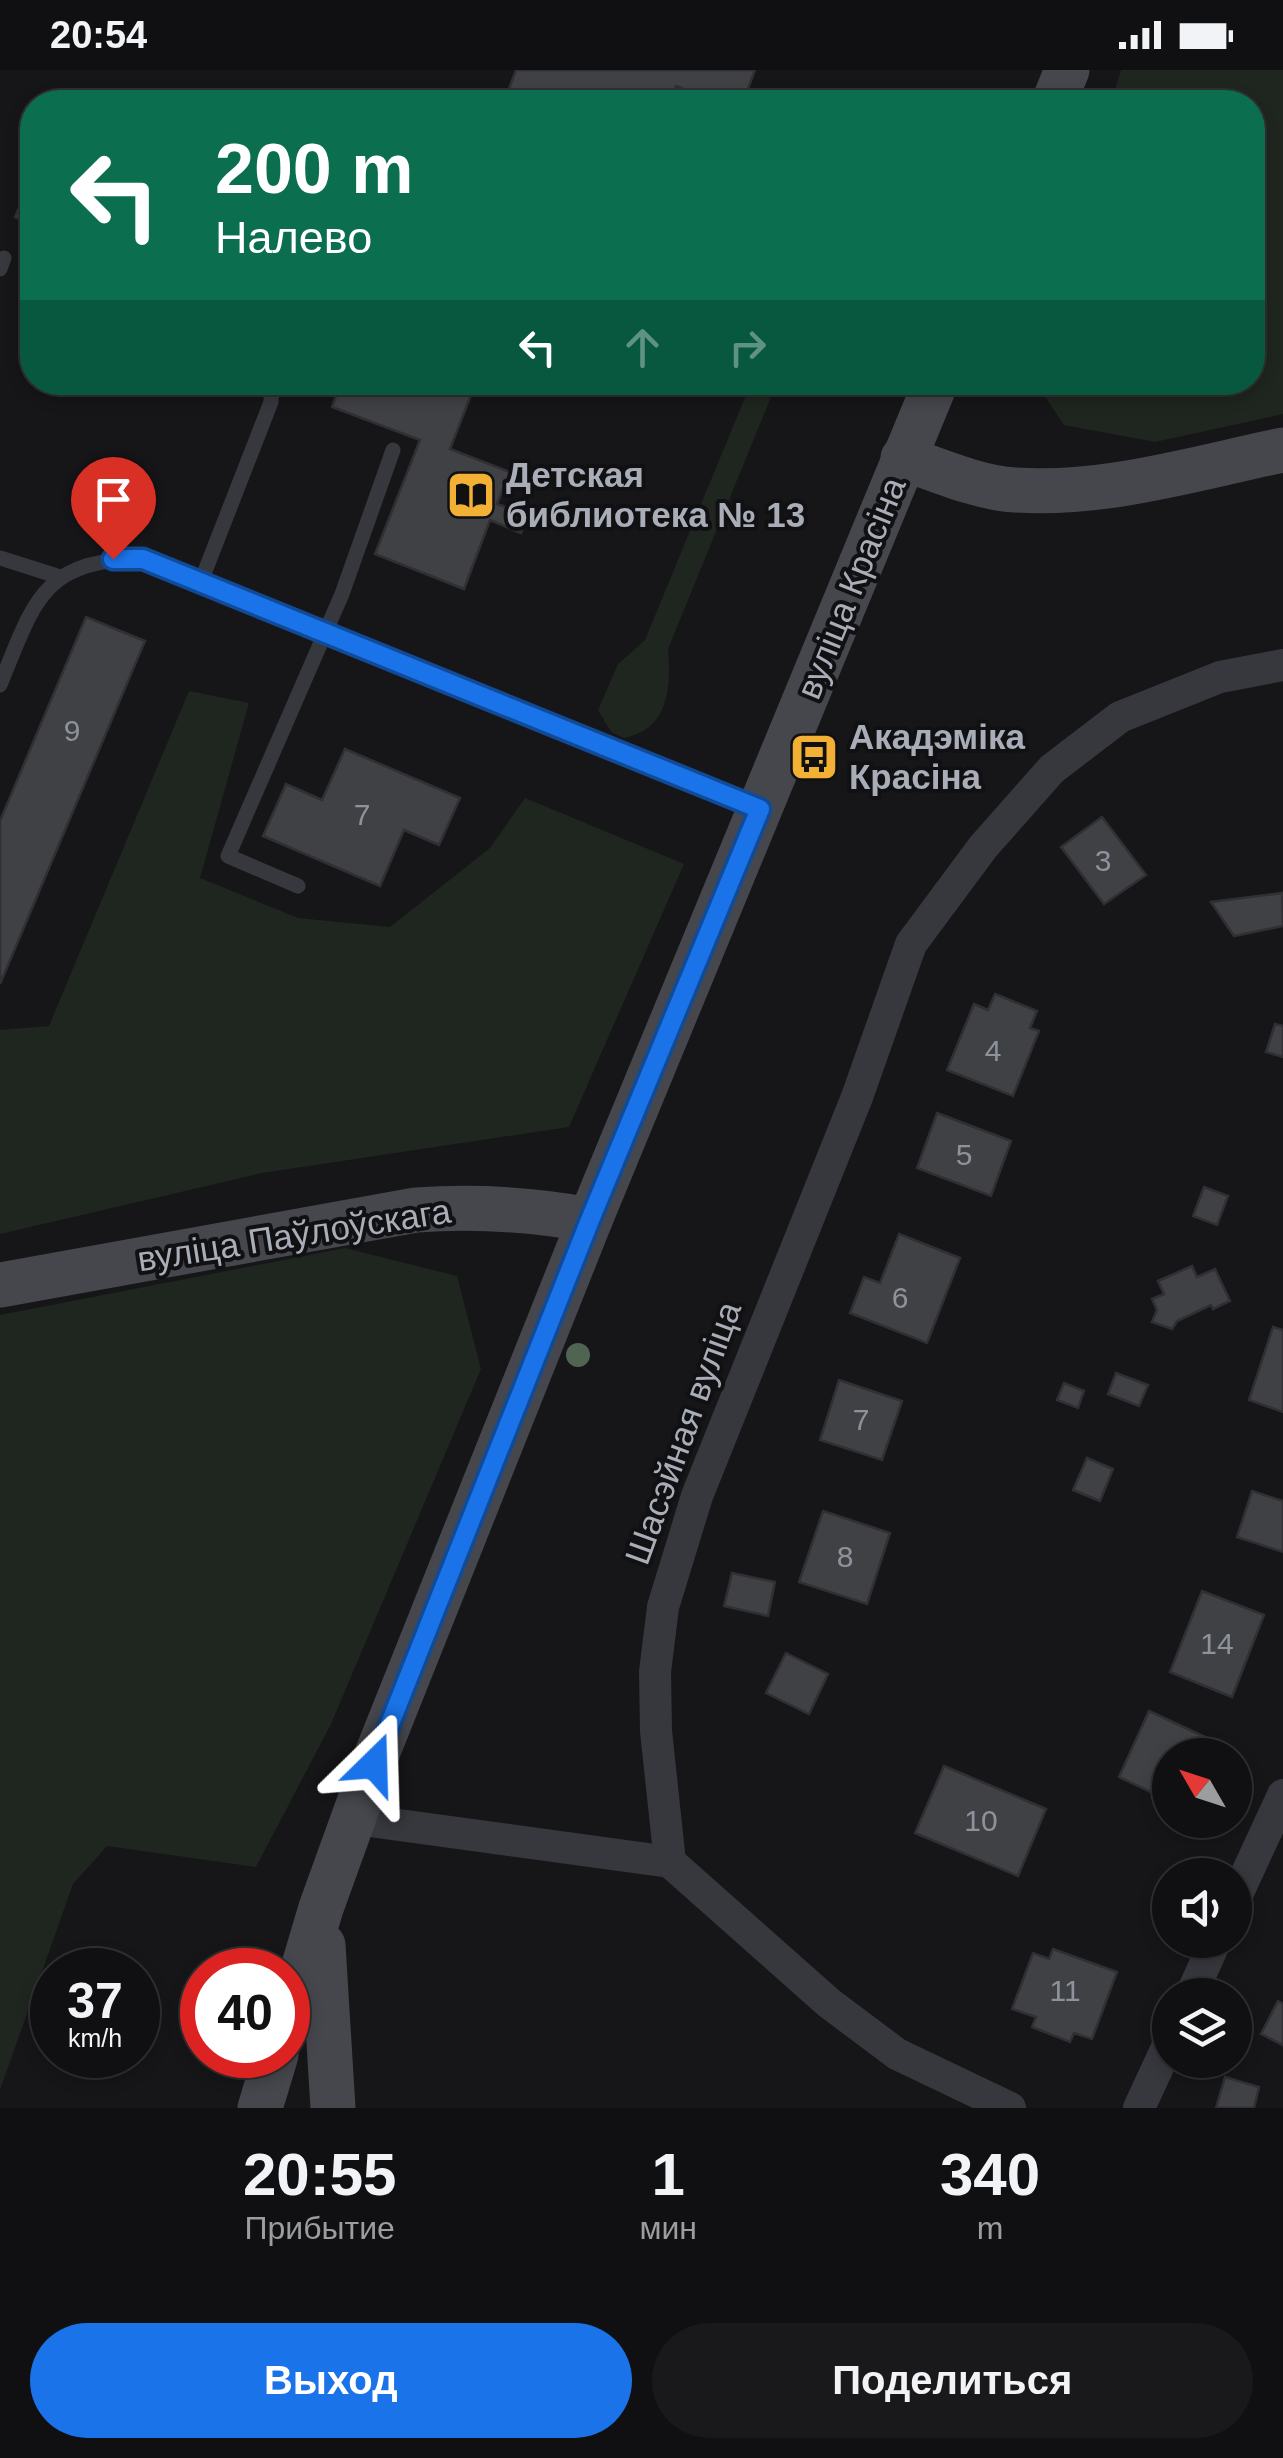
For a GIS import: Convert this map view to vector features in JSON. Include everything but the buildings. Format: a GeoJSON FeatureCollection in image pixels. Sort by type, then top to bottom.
{"type":"FeatureCollection","features":[{"type":"Feature","properties":{"kind":"street","name":"вуліца Красіна"},"geometry":{"type":"LineString","coordinates":[[310,1948],[354,1818],[590,1220],[930,395]]}},
{"type":"Feature","properties":{"kind":"street"},"geometry":{"type":"LineString","coordinates":[[903,458],[1011,490],[1059,491],[1112,485],[1283,450]]}},
{"type":"Feature","properties":{"kind":"street","name":"Шасэйная вуліца"},"geometry":{"type":"LineString","coordinates":[[670,1862],[656,1731],[655,1672],[664,1608],[696,1496],[857,1097],[911,944],[983,847],[1052,769],[1120,716],[1220,677],[1283,665]]}},
{"type":"Feature","properties":{"kind":"street","name":"вуліца Паўлоўскага"},"geometry":{"type":"LineString","coordinates":[[0,1285],[416,1210],[466,1206],[546,1212],[590,1220]]}},
{"type":"Feature","properties":{"kind":"street"},"geometry":{"type":"LineString","coordinates":[[1252,1862],[1283,1794]]}},
{"type":"Feature","properties":{"kind":"street"},"geometry":{"type":"LineString","coordinates":[[354,1818],[670,1862],[829,2003],[897,2054],[1010,2108]]}},
{"type":"Feature","properties":{"kind":"street","name":"вуліца Красіна"},"geometry":{"type":"LineString","coordinates":[[322,1908],[333,2108]]}},
{"type":"Feature","properties":{"kind":"street"},"geometry":{"type":"LineString","coordinates":[[260,2108],[269,2078]]}},
{"type":"Feature","properties":{"kind":"street"},"geometry":{"type":"LineString","coordinates":[[1139,2108],[1153,2078]]}},
{"type":"Feature","properties":{"kind":"lane"},"geometry":{"type":"LineString","coordinates":[[200,584],[271,395]]}},
{"type":"Feature","properties":{"kind":"lane"},"geometry":{"type":"LineString","coordinates":[[298,886],[228,856],[342,594],[393,450]]}},
{"type":"Feature","properties":{"kind":"lane"},"geometry":{"type":"LineString","coordinates":[[0,558],[56,576],[113,559],[143,559],[760,809]]}},
{"type":"Feature","properties":{"kind":"lane"},"geometry":{"type":"LineString","coordinates":[[0,684],[28,618],[56,576]]}},
{"type":"Feature","properties":{"kind":"shaded area"},"geometry":{"type":"Polygon","coordinates":[[[1121,70],[1283,70],[1283,414],[1155,442],[1064,425],[1044,395],[1265,395],[1265,90],[1115,90],[1121,70]]]}},
{"type":"Feature","properties":{"kind":"shaded area"},"geometry":{"type":"Polygon","coordinates":[[[746,395],[772,395],[668,649],[669,678],[664,705],[650,726],[624,738],[611,732],[598,710],[618,664],[645,640],[746,395]]]}},
{"type":"Feature","properties":{"kind":"shaded area"},"geometry":{"type":"Polygon","coordinates":[[[189,691],[249,703],[200,878],[298,918],[390,927],[490,848],[525,798],[684,864],[569,1127],[262,1173],[0,1234],[0,1030],[49,1026],[189,691]]]}},
{"type":"Feature","properties":{"kind":"shaded area"},"geometry":{"type":"Polygon","coordinates":[[[345,1248],[457,1276],[481,1369],[331,1724],[256,1867],[107,1846],[73,1884],[50,1948],[30,1948],[30,2005],[0,2090],[0,1315],[345,1248]]]}},
{"type":"Feature","properties":{"kind":"place","name":"Детская библиотека № 13"},"geometry":{"type":"Point","coordinates":[471,495]}},
{"type":"Feature","properties":{"kind":"place","name":"Акадэміка Красіна"},"geometry":{"type":"Point","coordinates":[814,757]}},
{"type":"Feature","properties":{"kind":"route"},"geometry":{"type":"LineString","coordinates":[[113,559],[143,559],[760,809],[590,1220],[374,1764]]}}]}
